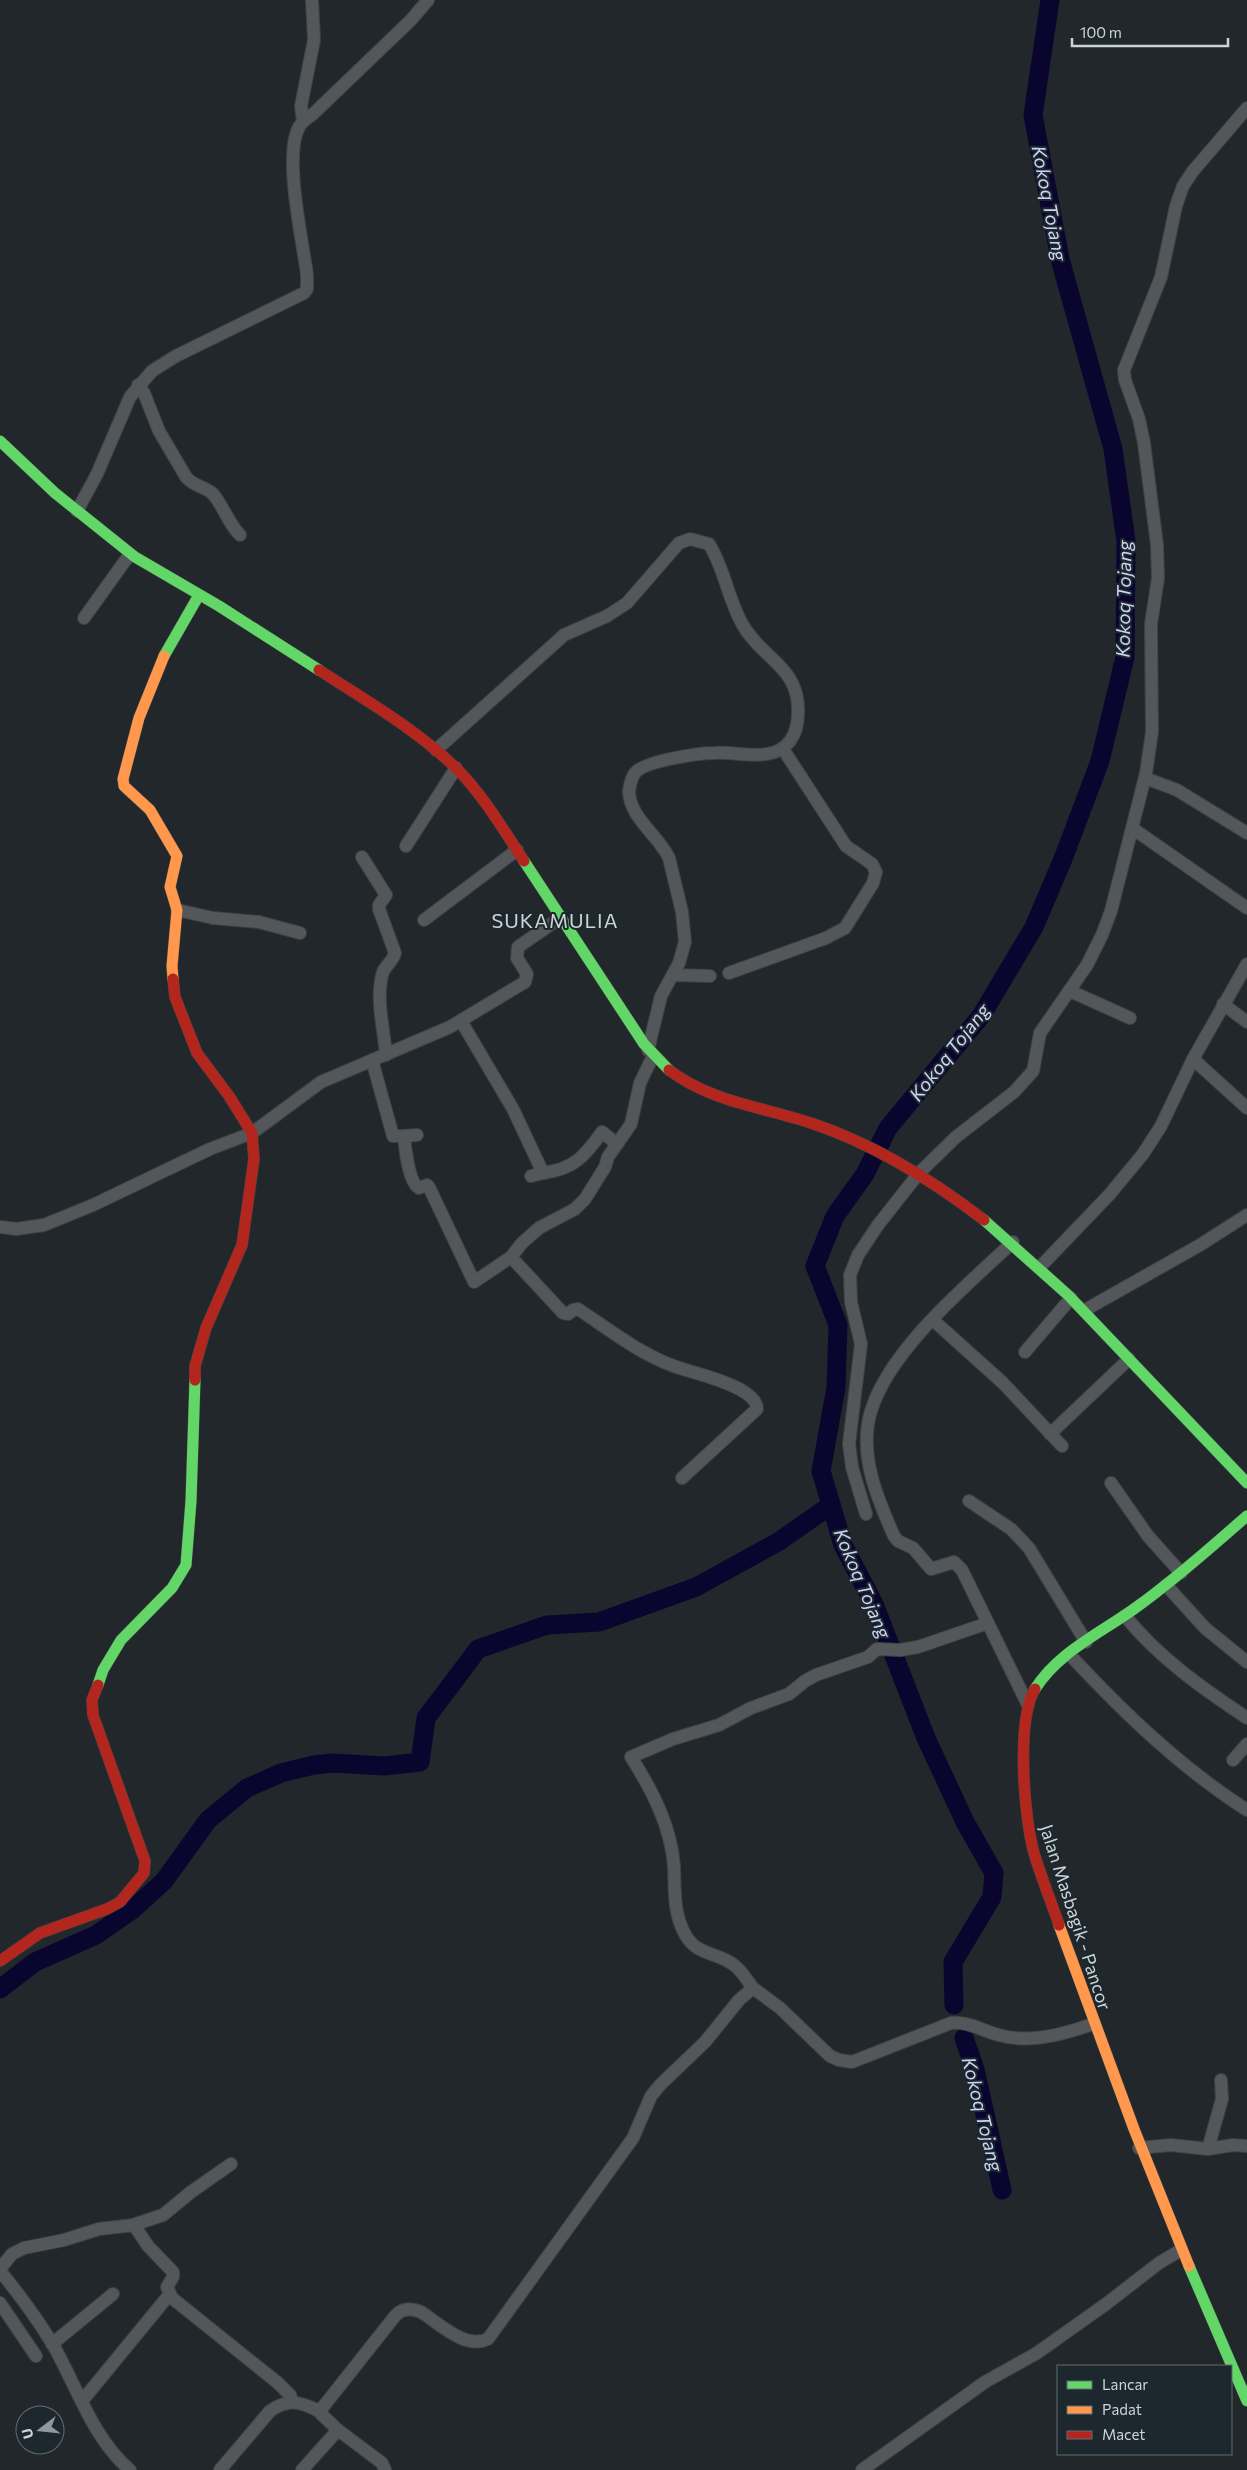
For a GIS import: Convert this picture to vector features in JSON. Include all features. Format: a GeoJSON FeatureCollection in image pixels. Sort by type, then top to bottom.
{"type":"FeatureCollection","features":[{"type":"Feature","properties":{"kind":"street"},"geometry":{"type":"LineString","coordinates":[[303,122],[301,106],[314,40],[312,0]]}},
{"type":"Feature","properties":{"kind":"street"},"geometry":{"type":"LineString","coordinates":[[77,511],[97,474],[124,409],[138,385],[165,361],[304,293],[307,288],[307,275],[294,192],[298,129],[303,122],[314,114],[412,20],[428,0]]}},
{"type":"Feature","properties":{"kind":"street"},"geometry":{"type":"LineString","coordinates":[[866,1514],[852,1467],[849,1444],[861,1344],[850,1302],[850,1275],[858,1255],[878,1225],[918,1173],[956,1137],[1014,1092],[1033,1071],[1040,1033],[1074,993],[1111,912],[1144,778],[1152,732],[1151,624],[1158,578],[1157,545],[1144,443],[1139,419],[1125,380],[1124,370],[1161,277],[1176,206],[1183,186],[1193,171],[1247,108]]}},
{"type":"Feature","properties":{"kind":"street"},"geometry":{"type":"LineString","coordinates":[[138,385],[144,393],[159,431],[186,477],[192,484],[214,495],[232,527],[240,535]]}},
{"type":"Feature","properties":{"kind":"street"},"geometry":{"type":"LineString","coordinates":[[0,442],[77,511],[130,554],[199,595],[398,721],[456,768],[492,812],[560,918],[651,1053],[674,1073],[707,1093],[748,1107],[795,1118],[854,1142],[918,1173],[948,1192],[1013,1242],[1040,1266],[1085,1310],[1247,1483]]}},
{"type":"Feature","properties":{"kind":"street"},"geometry":{"type":"LineString","coordinates":[[372,1060],[393,1136],[411,1136],[405,1150],[414,1185],[419,1188],[427,1185],[429,1187],[472,1280],[478,1282],[511,1257],[526,1239],[542,1226],[580,1205],[592,1190],[634,1118],[640,1083],[651,1053],[661,996],[674,975],[683,954],[685,942],[682,912],[664,847],[647,828],[631,801],[629,793],[635,772],[644,767],[690,755],[716,752],[772,754],[783,749],[795,733],[799,700],[795,687],[786,672],[755,642],[743,626],[716,555],[709,544],[690,539],[679,544],[669,553],[627,603],[607,616],[564,635],[436,750]]}},
{"type":"Feature","properties":{"kind":"street"},"geometry":{"type":"LineString","coordinates":[[84,618],[130,554]]}},
{"type":"Feature","properties":{"kind":"street"},"geometry":{"type":"LineString","coordinates":[[0,1961],[40,1933],[107,1910],[120,1902],[144,1873],[145,1861],[100,1740],[93,1716],[92,1700],[99,1679],[121,1640],[172,1588],[186,1565],[191,1501],[194,1366],[206,1328],[244,1237],[254,1167],[252,1133],[229,1096],[197,1053],[175,997],[172,966],[177,910],[170,887],[176,860],[175,851],[150,810],[124,786],[122,779],[139,718],[158,666],[199,595]]}},
{"type":"Feature","properties":{"kind":"street"},"geometry":{"type":"LineString","coordinates":[[729,973],[826,938],[845,928],[873,883],[876,872],[872,864],[846,846],[783,749]]}},
{"type":"Feature","properties":{"kind":"street"},"geometry":{"type":"LineString","coordinates":[[406,846],[456,768]]}},
{"type":"Feature","properties":{"kind":"street"},"geometry":{"type":"LineString","coordinates":[[1144,778],[1177,790],[1247,833]]}},
{"type":"Feature","properties":{"kind":"street"},"geometry":{"type":"LineString","coordinates":[[1132,828],[1247,908]]}},
{"type":"Feature","properties":{"kind":"street"},"geometry":{"type":"LineString","coordinates":[[424,920],[517,850]]}},
{"type":"Feature","properties":{"kind":"street"},"geometry":{"type":"LineString","coordinates":[[362,857],[386,895],[379,905],[379,909],[395,952],[383,973],[381,985],[386,1055]]}},
{"type":"Feature","properties":{"kind":"street"},"geometry":{"type":"LineString","coordinates":[[177,910],[214,918],[259,922],[300,933]]}},
{"type":"Feature","properties":{"kind":"street"},"geometry":{"type":"LineString","coordinates":[[0,1227],[16,1229],[44,1226],[109,1198],[210,1149],[252,1133],[321,1082],[422,1041],[461,1021],[525,982],[527,974],[518,958],[518,947],[560,918]]}},
{"type":"Feature","properties":{"kind":"street"},"geometry":{"type":"LineString","coordinates":[[1040,1266],[1109,1195],[1143,1154],[1161,1126],[1193,1059],[1247,964]]}},
{"type":"Feature","properties":{"kind":"street"},"geometry":{"type":"LineString","coordinates":[[674,975],[710,976]]}},
{"type":"Feature","properties":{"kind":"street"},"geometry":{"type":"LineString","coordinates":[[1074,993],[1130,1018]]}},
{"type":"Feature","properties":{"kind":"street"},"geometry":{"type":"LineString","coordinates":[[1223,1004],[1247,1022]]}},
{"type":"Feature","properties":{"kind":"street"},"geometry":{"type":"LineString","coordinates":[[461,1021],[514,1109],[537,1174],[572,1165],[582,1159],[602,1132],[618,1144]]}},
{"type":"Feature","properties":{"kind":"street"},"geometry":{"type":"LineString","coordinates":[[1193,1059],[1247,1108]]}},
{"type":"Feature","properties":{"kind":"street"},"geometry":{"type":"LineString","coordinates":[[1085,1310],[1200,1245],[1247,1215]]}},
{"type":"Feature","properties":{"kind":"street"},"geometry":{"type":"LineString","coordinates":[[1013,1242],[973,1278],[905,1351],[886,1380],[871,1411],[868,1447],[875,1493],[896,1538],[912,1548],[931,1570],[949,1562],[954,1562],[958,1565],[1028,1705]]}},
{"type":"Feature","properties":{"kind":"street"},"geometry":{"type":"LineString","coordinates":[[511,1257],[563,1313],[568,1314],[578,1309],[657,1360],[721,1380],[751,1397],[757,1409],[682,1478]]}},
{"type":"Feature","properties":{"kind":"street"},"geometry":{"type":"LineString","coordinates":[[1025,1352],[1071,1298]]}},
{"type":"Feature","properties":{"kind":"street"},"geometry":{"type":"LineString","coordinates":[[932,1320],[1003,1383],[1062,1446]]}},
{"type":"Feature","properties":{"kind":"street"},"geometry":{"type":"LineString","coordinates":[[1050,1434],[1130,1359]]}},
{"type":"Feature","properties":{"kind":"street"},"geometry":{"type":"LineString","coordinates":[[1111,1483],[1148,1536],[1180,1573]]}},
{"type":"Feature","properties":{"kind":"street"},"geometry":{"type":"LineString","coordinates":[[969,1501],[1011,1529],[1029,1548],[1086,1642]]}},
{"type":"Feature","properties":{"kind":"street","name":"Jalan Masbagik - Pancor"},"geometry":{"type":"LineString","coordinates":[[1231,2365],[1139,2148],[1093,2024],[1028,1829],[1026,1780],[1028,1705],[1040,1682],[1070,1654],[1166,1585],[1247,1516]]}},
{"type":"Feature","properties":{"kind":"street"},"geometry":{"type":"LineString","coordinates":[[1166,1585],[1205,1628],[1247,1662]]}},
{"type":"Feature","properties":{"kind":"street"},"geometry":{"type":"LineString","coordinates":[[1124,1616],[1154,1650],[1247,1718]]}},
{"type":"Feature","properties":{"kind":"street"},"geometry":{"type":"LineString","coordinates":[[988,1622],[918,1647],[877,1650],[868,1657],[816,1675],[789,1694],[751,1708],[719,1725],[673,1739],[633,1761],[656,1799],[665,1824],[674,1866],[675,1904],[687,1937],[704,1953],[735,1965],[753,1988],[780,2008],[814,2042],[839,2060],[852,2062],[865,2058],[951,2023],[965,2024],[1001,2036],[1024,2039],[1073,2031],[1093,2024]]}},
{"type":"Feature","properties":{"kind":"street"},"geometry":{"type":"LineString","coordinates":[[1070,1654],[1116,1703],[1183,1763],[1211,1786],[1247,1810]]}},
{"type":"Feature","properties":{"kind":"street"},"geometry":{"type":"LineString","coordinates":[[1234,1760],[1247,1744]]}},
{"type":"Feature","properties":{"kind":"street"},"geometry":{"type":"LineString","coordinates":[[317,2410],[331,2398],[402,2310],[412,2309],[420,2312],[469,2342],[481,2342],[488,2339],[633,2138],[656,2090],[705,2042],[739,2000],[753,1988]]}},
{"type":"Feature","properties":{"kind":"street"},"geometry":{"type":"LineString","coordinates":[[1208,2149],[1222,2099],[1221,2080]]}},
{"type":"Feature","properties":{"kind":"street"},"geometry":{"type":"LineString","coordinates":[[1139,2148],[1171,2145],[1208,2149],[1233,2145],[1247,2146]]}},
{"type":"Feature","properties":{"kind":"street"},"geometry":{"type":"LineString","coordinates":[[130,2470],[105,2440],[52,2344],[17,2290],[0,2270],[12,2254],[24,2248],[64,2240],[99,2229],[133,2225],[163,2216],[191,2192],[231,2164]]}},
{"type":"Feature","properties":{"kind":"street"},"geometry":{"type":"LineString","coordinates":[[133,2225],[148,2246],[173,2272],[173,2277],[167,2287],[169,2295],[278,2383],[290,2395],[292,2400]]}},
{"type":"Feature","properties":{"kind":"street"},"geometry":{"type":"LineString","coordinates":[[862,2470],[985,2382],[1037,2353],[1106,2304],[1159,2263],[1181,2250]]}},
{"type":"Feature","properties":{"kind":"street"},"geometry":{"type":"LineString","coordinates":[[52,2344],[112,2294]]}},
{"type":"Feature","properties":{"kind":"street"},"geometry":{"type":"LineString","coordinates":[[82,2401],[169,2295]]}},
{"type":"Feature","properties":{"kind":"street"},"geometry":{"type":"LineString","coordinates":[[0,2303],[36,2356]]}},
{"type":"Feature","properties":{"kind":"street","name":"Jalan Masbagik - Pancor"},"geometry":{"type":"LineString","coordinates":[[1232,2367],[1247,2401]]}},
{"type":"Feature","properties":{"kind":"street"},"geometry":{"type":"LineString","coordinates":[[220,2470],[270,2411],[292,2400],[317,2410],[338,2430],[382,2463],[386,2470]]}},
{"type":"Feature","properties":{"kind":"street"},"geometry":{"type":"LineString","coordinates":[[302,2470],[338,2430]]}},
{"type":"Feature","properties":{"kind":"waterway","name":"Kokoq Tojang"},"geometry":{"type":"LineString","coordinates":[[954,2005],[953,1962],[992,1897],[994,1873],[965,1822],[926,1738],[874,1604],[843,1545],[821,1471],[836,1388],[838,1325],[815,1266],[835,1216],[865,1174],[888,1128],[981,1016],[1034,927],[1063,859],[1100,761],[1125,657],[1126,541],[1113,449],[1060,259],[1033,115],[1050,0]]}},
{"type":"Feature","properties":{"kind":"waterway"},"geometry":{"type":"LineString","coordinates":[[0,1989],[35,1962],[96,1935],[132,1910],[164,1881],[208,1820],[247,1788],[281,1773],[314,1765],[333,1763],[384,1766],[420,1762],[426,1718],[478,1649],[547,1625],[599,1622],[696,1587],[778,1542],[831,1505]]}},
{"type":"Feature","properties":{"kind":"waterway","name":"Kokoq Tojang"},"geometry":{"type":"LineString","coordinates":[[964,2038],[975,2069],[1002,2190]]}},
{"type":"Feature","properties":{"kind":"traffic: fast"},"geometry":{"type":"LineString","coordinates":[[0,441],[55,493],[135,557],[219,606],[319,670]]}},
{"type":"Feature","properties":{"kind":"traffic: fast"},"geometry":{"type":"LineString","coordinates":[[164,656],[199,595]]}},
{"type":"Feature","properties":{"kind":"traffic: fast"},"geometry":{"type":"LineString","coordinates":[[524,861],[644,1044],[669,1070]]}},
{"type":"Feature","properties":{"kind":"traffic: fast"},"geometry":{"type":"LineString","coordinates":[[984,1220],[1068,1295],[1247,1483]]}},
{"type":"Feature","properties":{"kind":"traffic: fast"},"geometry":{"type":"LineString","coordinates":[[98,1685],[103,1670],[121,1640],[172,1588],[186,1565],[191,1501],[195,1380]]}},
{"type":"Feature","properties":{"kind":"traffic: fast"},"geometry":{"type":"LineString","coordinates":[[1035,1689],[1056,1664],[1069,1653],[1152,1596],[1247,1516]]}},
{"type":"Feature","properties":{"kind":"traffic: fast"},"geometry":{"type":"LineString","coordinates":[[1189,2266],[1232,2365]]}},
{"type":"Feature","properties":{"kind":"traffic: fast"},"geometry":{"type":"LineString","coordinates":[[1232,2366],[1247,2401]]}},
{"type":"Feature","properties":{"kind":"traffic: slow"},"geometry":{"type":"LineString","coordinates":[[164,656],[139,718],[123,779],[124,786],[150,810],[177,856],[170,887],[177,910],[172,966],[173,979]]}},
{"type":"Feature","properties":{"kind":"traffic: slow"},"geometry":{"type":"LineString","coordinates":[[1059,1925],[1134,2129],[1189,2266]]}},
{"type":"Feature","properties":{"kind":"traffic: jam"},"geometry":{"type":"LineString","coordinates":[[319,670],[407,728],[441,754],[466,778],[484,801],[524,861]]}},
{"type":"Feature","properties":{"kind":"traffic: jam"},"geometry":{"type":"LineString","coordinates":[[173,979],[175,997],[197,1053],[229,1096],[252,1133],[254,1159],[242,1245],[206,1328],[195,1366],[195,1380]]}},
{"type":"Feature","properties":{"kind":"traffic: jam"},"geometry":{"type":"LineString","coordinates":[[669,1070],[685,1081],[720,1097],[793,1117],[857,1141],[923,1177],[984,1220]]}},
{"type":"Feature","properties":{"kind":"traffic: jam"},"geometry":{"type":"LineString","coordinates":[[0,1961],[40,1933],[107,1909],[120,1902],[144,1873],[145,1861],[93,1715],[92,1700],[98,1685]]}},
{"type":"Feature","properties":{"kind":"traffic: jam"},"geometry":{"type":"LineString","coordinates":[[1035,1689],[1029,1704],[1025,1723],[1024,1770],[1027,1817],[1034,1853],[1059,1925]]}},
{"type":"Feature","properties":{"kind":"district","name":"SUKAMULIA"},"geometry":{"type":"Point","coordinates":[555,920]}}]}
